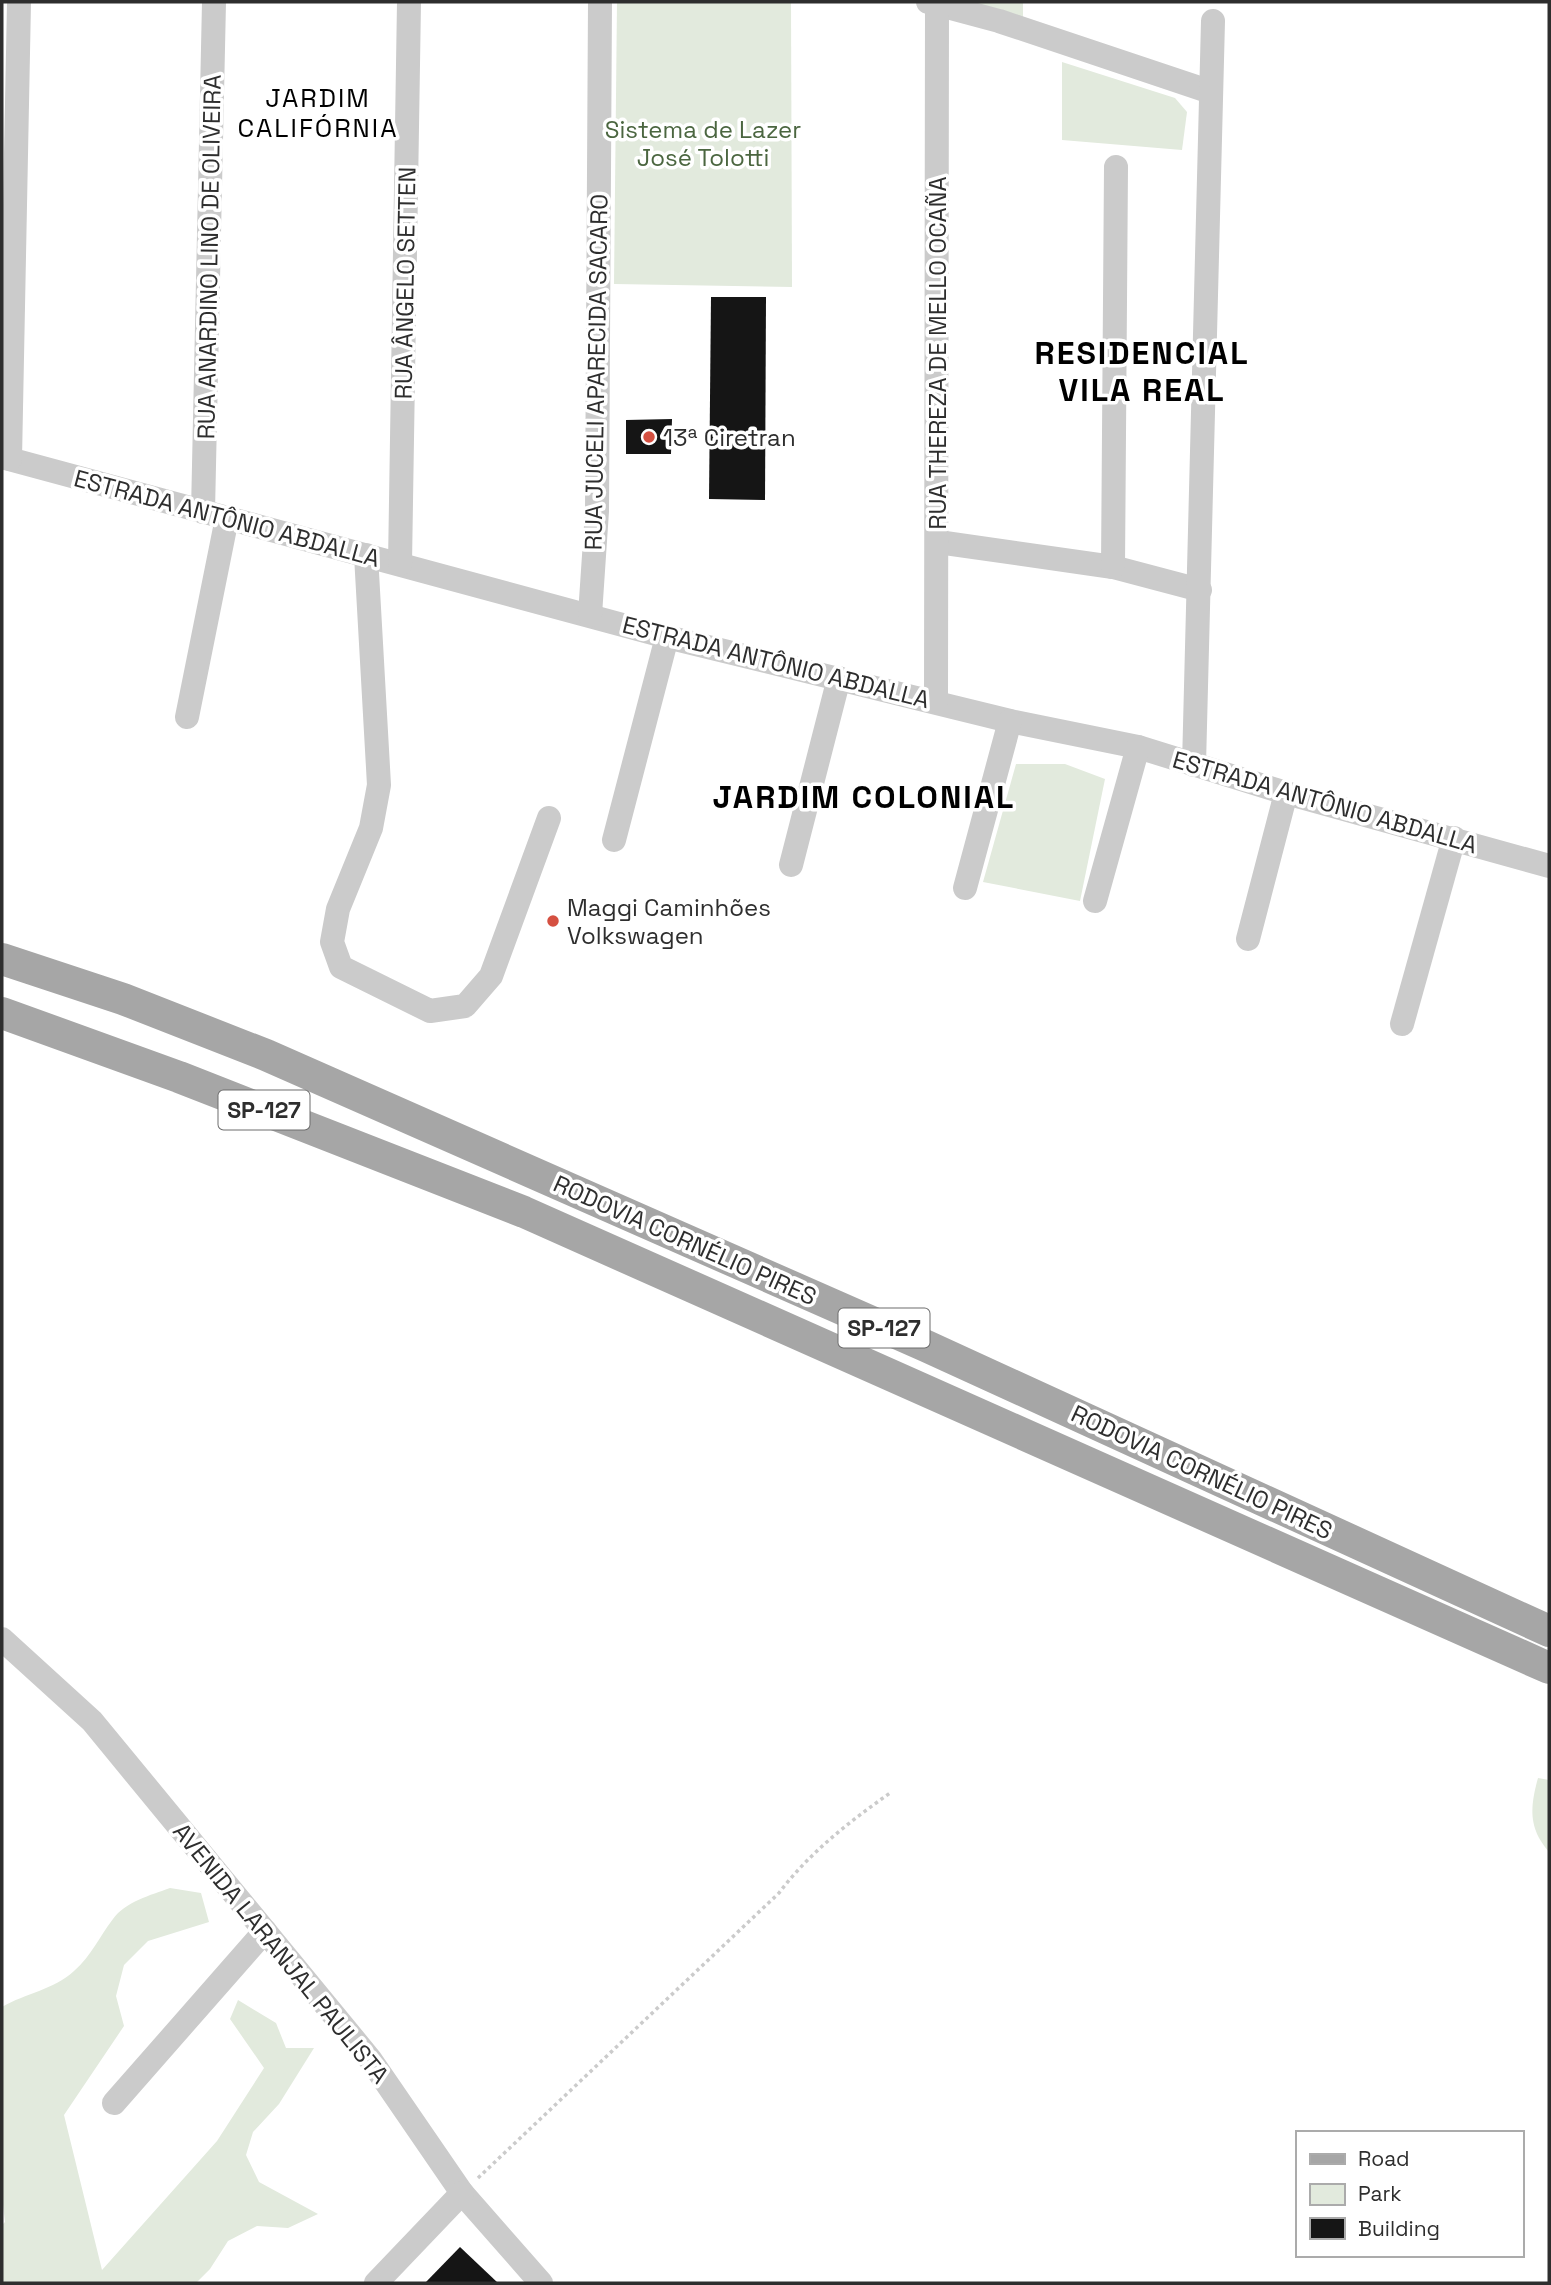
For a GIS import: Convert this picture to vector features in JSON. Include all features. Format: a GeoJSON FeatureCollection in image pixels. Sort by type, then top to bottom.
{"type":"FeatureCollection","features":[{"type":"Feature","properties":{"kind":"main road","name":"RODOVIA CORNÉLIO PIRES"},"geometry":{"type":"LineString","coordinates":[[2,959],[123,999],[265,1055],[926,1346],[1549,1631]]}},
{"type":"Feature","properties":{"kind":"main road","name":"RODOVIA CORNÉLIO PIRES"},"geometry":{"type":"LineString","coordinates":[[2,1013],[179,1077],[524,1212],[1549,1668]]}},
{"type":"Feature","properties":{"kind":"street"},"geometry":{"type":"LineString","coordinates":[[6,458],[19,2]]}},
{"type":"Feature","properties":{"kind":"street","name":"RUA ANARDINO LINO DE OLIVEIRA"},"geometry":{"type":"LineString","coordinates":[[187,717],[215,515],[214,2]]}},
{"type":"Feature","properties":{"kind":"street","name":"RUA ÂNGELO SETTEN"},"geometry":{"type":"LineString","coordinates":[[400,564],[409,2]]}},
{"type":"Feature","properties":{"kind":"street","name":"RUA JUCELI APARECIDA SACARO"},"geometry":{"type":"LineString","coordinates":[[590,615],[597,512],[600,2]]}},
{"type":"Feature","properties":{"kind":"street"},"geometry":{"type":"LineString","coordinates":[[932,3],[1028,31],[1211,92]]}},
{"type":"Feature","properties":{"kind":"street","name":"RUA THEREZA DE MELLO OCAÑA"},"geometry":{"type":"LineString","coordinates":[[932,3],[936,701]]}},
{"type":"Feature","properties":{"kind":"street"},"geometry":{"type":"LineString","coordinates":[[1194,765],[1213,21]]}},
{"type":"Feature","properties":{"kind":"street"},"geometry":{"type":"LineString","coordinates":[[1113,567],[1116,167]]}},
{"type":"Feature","properties":{"kind":"street","name":"ESTRADA ANTÔNIO ABDALLA"},"geometry":{"type":"LineString","coordinates":[[6,458],[667,637],[1010,721],[1138,747],[1286,793],[1549,866]]}},
{"type":"Feature","properties":{"kind":"street"},"geometry":{"type":"LineString","coordinates":[[937,542],[1113,567],[1200,590]]}},
{"type":"Feature","properties":{"kind":"street"},"geometry":{"type":"LineString","coordinates":[[366,555],[379,785],[371,828],[338,909],[332,942],[341,967],[430,1011],[464,1006],[491,976],[549,818]]}},
{"type":"Feature","properties":{"kind":"street"},"geometry":{"type":"LineString","coordinates":[[614,840],[667,637]]}},
{"type":"Feature","properties":{"kind":"street"},"geometry":{"type":"LineString","coordinates":[[791,865],[839,678]]}},
{"type":"Feature","properties":{"kind":"street"},"geometry":{"type":"LineString","coordinates":[[965,888],[1010,721]]}},
{"type":"Feature","properties":{"kind":"street"},"geometry":{"type":"LineString","coordinates":[[1095,901],[1138,747]]}},
{"type":"Feature","properties":{"kind":"street"},"geometry":{"type":"LineString","coordinates":[[1248,939],[1286,793]]}},
{"type":"Feature","properties":{"kind":"street"},"geometry":{"type":"LineString","coordinates":[[1402,1024],[1454,838]]}},
{"type":"Feature","properties":{"kind":"street","name":"AVENIDA LARANJAL PAULISTA"},"geometry":{"type":"LineString","coordinates":[[2,1639],[92,1721],[370,2059],[462,2193],[541,2283]]}},
{"type":"Feature","properties":{"kind":"street"},"geometry":{"type":"LineString","coordinates":[[114,2103],[265,1931]]}},
{"type":"Feature","properties":{"kind":"street"},"geometry":{"type":"LineString","coordinates":[[376,2283],[462,2193]]}},
{"type":"Feature","properties":{"kind":"path"},"geometry":{"type":"LineString","coordinates":[[462,2193],[779,1893],[797,1869],[854,1818],[890,1793]]}},
{"type":"Feature","properties":{"kind":"green space","name":"Sistema de Lazer José Tolotti"},"geometry":{"type":"Polygon","coordinates":[[[617,2],[791,2],[792,287],[614,284],[617,2]]]}},
{"type":"Feature","properties":{"kind":"green space"},"geometry":{"type":"Polygon","coordinates":[[[950,2],[1023,2],[1023,22],[950,2]]]}},
{"type":"Feature","properties":{"kind":"green space"},"geometry":{"type":"Polygon","coordinates":[[[1062,62],[1175,98],[1187,112],[1182,150],[1062,140],[1062,62]]]}},
{"type":"Feature","properties":{"kind":"green space"},"geometry":{"type":"Polygon","coordinates":[[[1016,764],[1065,764],[1105,779],[1080,901],[983,882],[1016,764]]]}},
{"type":"Feature","properties":{"kind":"green space"},"geometry":{"type":"Polygon","coordinates":[[[1538,1778],[1549,1780],[1549,1852],[1534,1826],[1532,1808],[1538,1778]]]}},
{"type":"Feature","properties":{"kind":"green space"},"geometry":{"type":"Polygon","coordinates":[[[170,1888],[201,1893],[209,1922],[148,1941],[124,1965],[116,1996],[124,2026],[64,2115],[102,2270],[217,2141],[264,2068],[230,2019],[238,2000],[276,2023],[286,2048],[314,2048],[279,2104],[253,2132],[246,2155],[259,2182],[318,2214],[288,2228],[257,2226],[228,2241],[210,2269],[196,2283],[2,2283],[2,2225],[5,2222],[2,2196],[2,2007],[66,1977],[86,1959],[118,1913],[139,1900],[170,1888]]]}},
{"type":"Feature","properties":{"kind":"building"},"geometry":{"type":"Polygon","coordinates":[[[711,297],[766,297],[765,500],[709,499],[711,297]]]}},
{"type":"Feature","properties":{"kind":"building","name":"13ª Ciretran"},"geometry":{"type":"Polygon","coordinates":[[[672,419],[671,454],[626,454],[626,420],[672,419]]]}},
{"type":"Feature","properties":{"kind":"building"},"geometry":{"type":"Polygon","coordinates":[[[460,2247],[498,2283],[425,2283],[460,2247]]]}},
{"type":"Feature","properties":{"kind":"place","name":"13ª Ciretran"},"geometry":{"type":"Point","coordinates":[649,437]}},
{"type":"Feature","properties":{"kind":"place","name":"Maggi Caminhões Volkswagen"},"geometry":{"type":"Point","coordinates":[553,921]}},
{"type":"Feature","properties":{"kind":"district","name":"JARDIM CALIFÓRNIA"},"geometry":{"type":"Point","coordinates":[318,113]}},
{"type":"Feature","properties":{"kind":"district","name":"RESIDENCIAL VILA REAL"},"geometry":{"type":"Point","coordinates":[1142,372]}},
{"type":"Feature","properties":{"kind":"district","name":"JARDIM COLONIAL"},"geometry":{"type":"Point","coordinates":[864,797]}}]}
